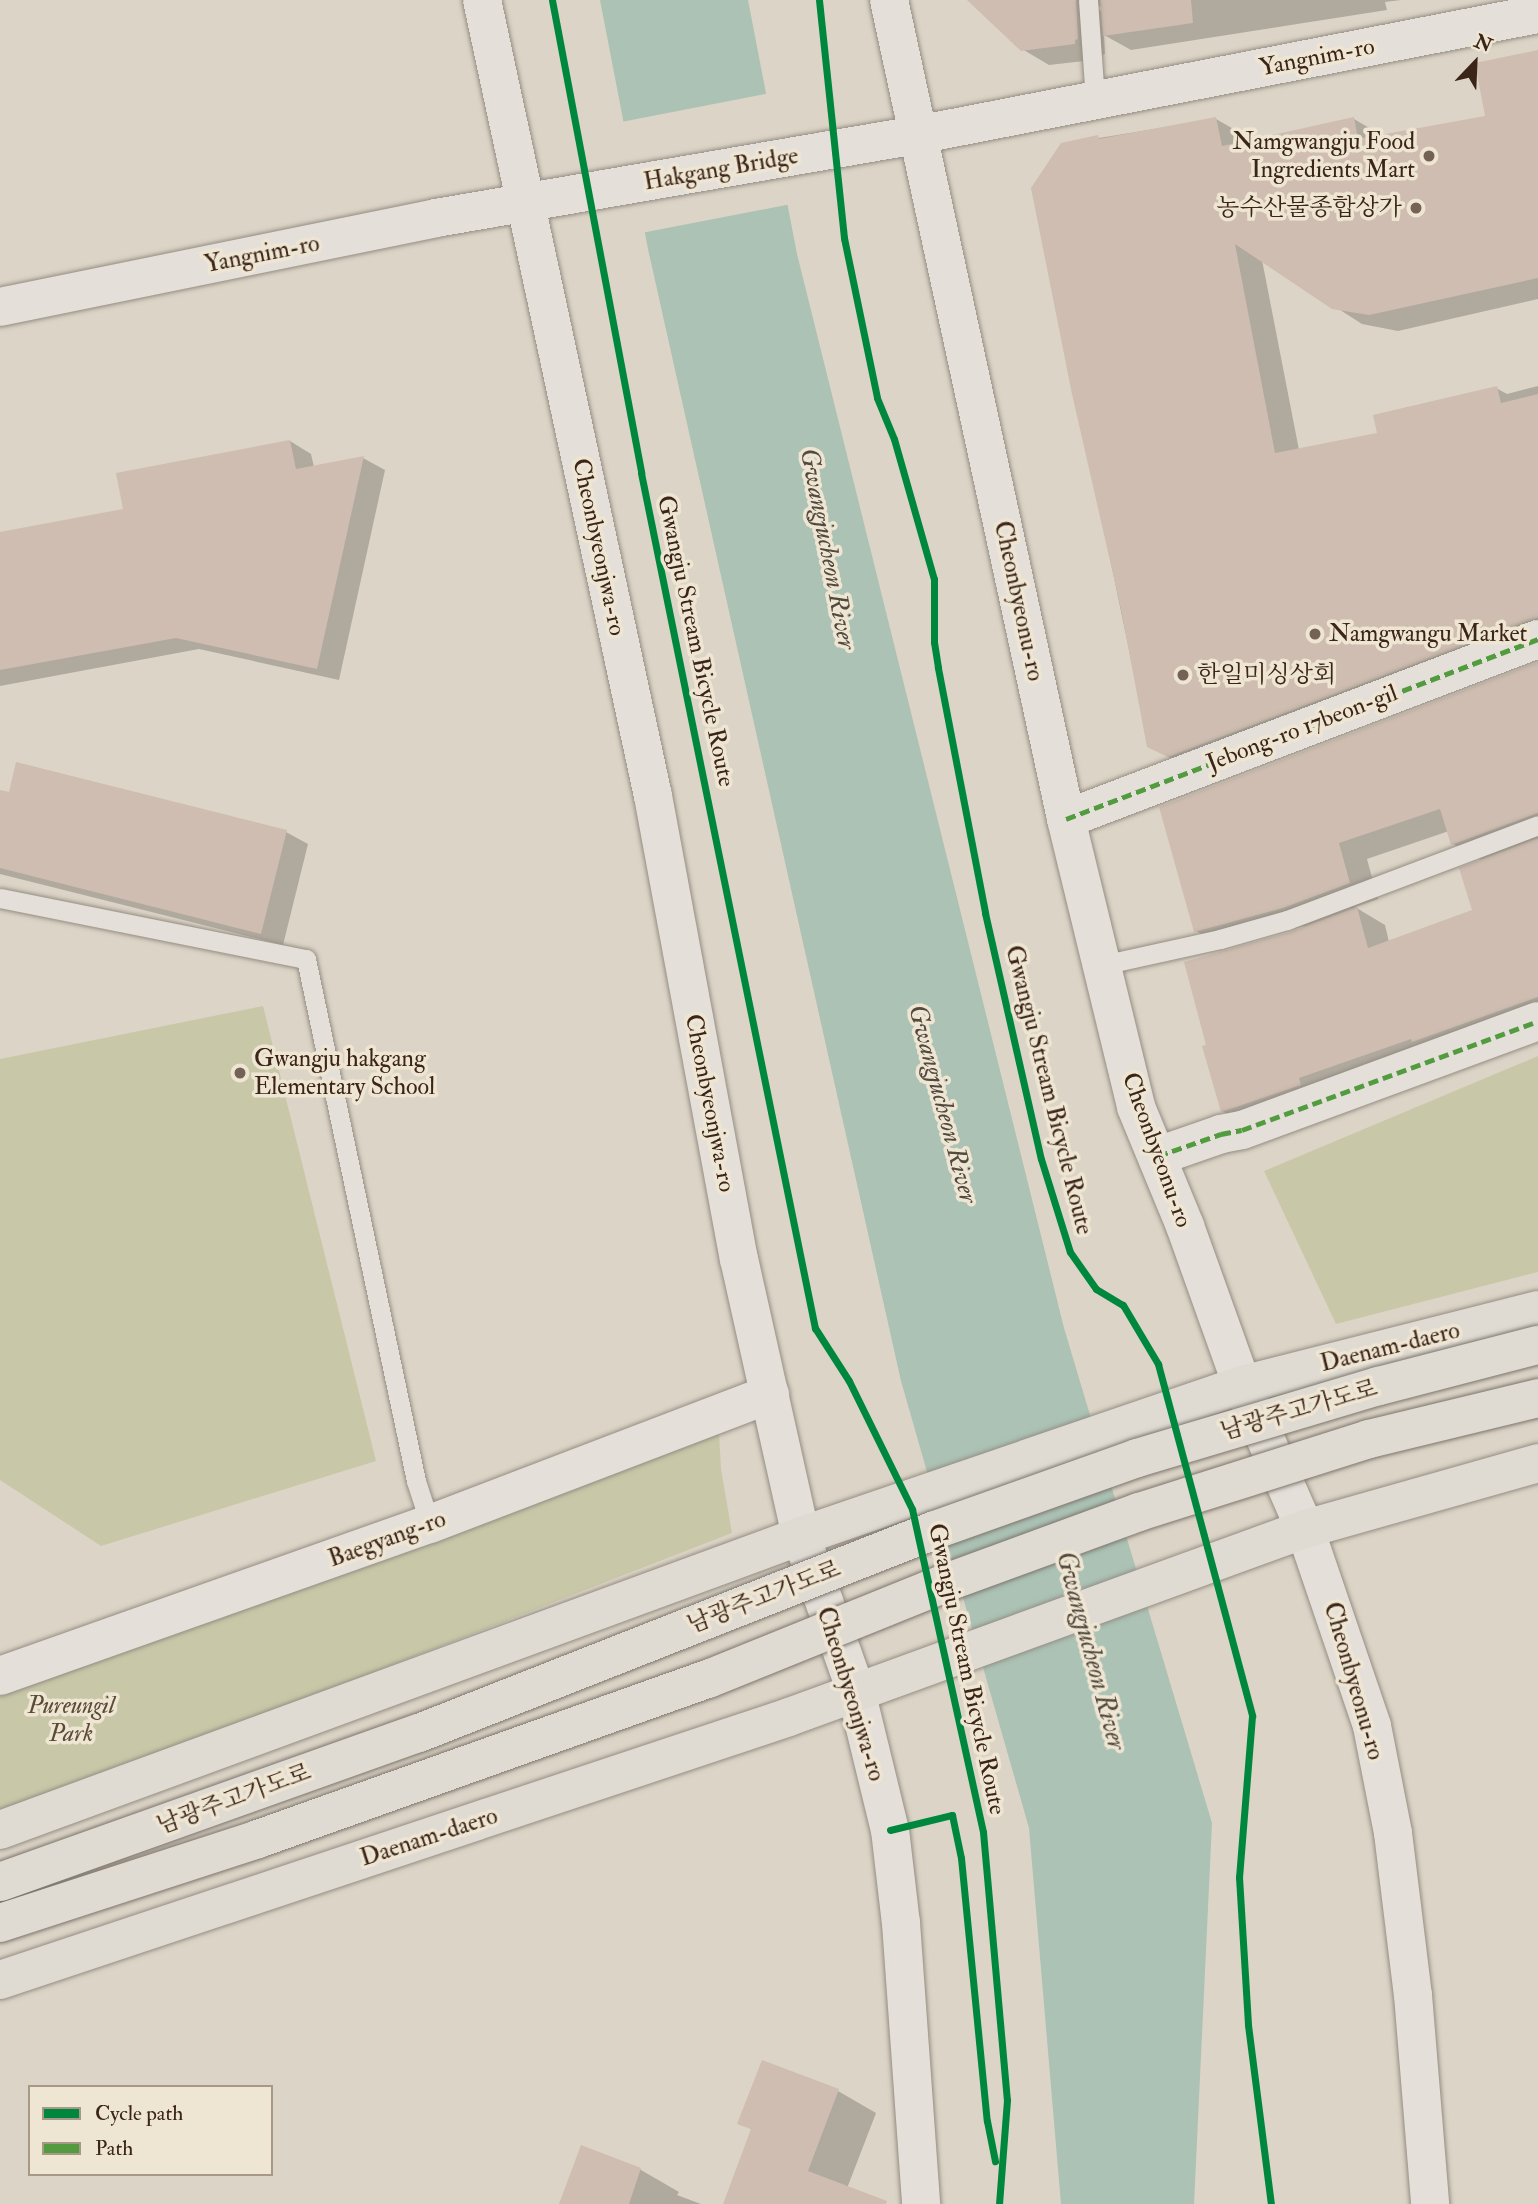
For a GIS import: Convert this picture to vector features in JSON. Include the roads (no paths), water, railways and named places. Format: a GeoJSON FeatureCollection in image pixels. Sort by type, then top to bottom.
{"type":"FeatureCollection","features":[{"type":"Feature","properties":{"kind":"main road","name":"Daenam-daero"},"geometry":{"type":"LineString","coordinates":[[801,1536],[1242,1385],[1538,1310]]}},
{"type":"Feature","properties":{"kind":"main road","name":"남광주고가도로"},"geometry":{"type":"LineString","coordinates":[[0,1881],[419,1733],[935,1530],[1137,1458],[1379,1386],[1538,1345]]}},
{"type":"Feature","properties":{"kind":"main road","name":"남광주고가도로"},"geometry":{"type":"LineString","coordinates":[[0,1923],[258,1839],[695,1684],[948,1583],[1139,1512],[1369,1439],[1538,1398]]}},
{"type":"Feature","properties":{"kind":"main road"},"geometry":{"type":"LineString","coordinates":[[1305,1529],[1538,1463]]}},
{"type":"Feature","properties":{"kind":"main road","name":"Daenam-daero"},"geometry":{"type":"LineString","coordinates":[[0,1980],[789,1717],[1305,1529]]}},
{"type":"Feature","properties":{"kind":"main road"},"geometry":{"type":"LineString","coordinates":[[0,1830],[801,1536]]}},
{"type":"Feature","properties":{"kind":"street","name":"Cheonbyeonjwa-ro"},"geometry":{"type":"LineString","coordinates":[[482,0],[653,796],[739,1259],[801,1536],[856,1691],[890,1830],[901,1923],[921,2204]]}},
{"type":"Feature","properties":{"kind":"street","name":"Cheonbyeonu-ro"},"geometry":{"type":"LineString","coordinates":[[889,0],[1066,818],[1136,1107],[1158,1156],[1242,1385],[1305,1529],[1372,1726],[1393,1833],[1413,1995],[1430,2204]]}},
{"type":"Feature","properties":{"kind":"street","name":"Yangnim-ro"},"geometry":{"type":"LineString","coordinates":[[917,135],[1538,14]]}},
{"type":"Feature","properties":{"kind":"street","name":"Hakgang Bridge"},"geometry":{"type":"LineString","coordinates":[[525,204],[917,135]]}},
{"type":"Feature","properties":{"kind":"street","name":"Yangnim-ro"},"geometry":{"type":"LineString","coordinates":[[0,307],[423,221],[525,204]]}},
{"type":"Feature","properties":{"kind":"street","name":"Jebong-ro 17beon-gil"},"geometry":{"type":"LineString","coordinates":[[1066,818],[1538,639]]}},
{"type":"Feature","properties":{"kind":"street"},"geometry":{"type":"LineString","coordinates":[[1158,1156],[1221,1134],[1242,1130],[1538,1021]]}},
{"type":"Feature","properties":{"kind":"street","name":"Baegyang-ro"},"geometry":{"type":"LineString","coordinates":[[0,1676],[430,1524],[770,1394]]}},
{"type":"Feature","properties":{"kind":"lane"},"geometry":{"type":"LineString","coordinates":[[1088,0],[1095,100]]}},
{"type":"Feature","properties":{"kind":"lane"},"geometry":{"type":"LineString","coordinates":[[1102,965],[1220,939],[1287,920],[1538,825]]}},
{"type":"Feature","properties":{"kind":"lane"},"geometry":{"type":"LineString","coordinates":[[0,898],[306,959],[416,1481],[430,1524]]}},
{"type":"Feature","properties":{"kind":"water","name":"Gwangjucheon River"},"geometry":{"type":"Polygon","coordinates":[[[600,0],[748,0],[797,254],[1064,1328],[1212,1823],[1194,2204],[1061,2204],[1029,1828],[901,1381],[648,249],[600,0]]]}},
{"type":"Feature","properties":{"kind":"place","name":"Namgwangju Food Ingredients Mart"},"geometry":{"type":"Point","coordinates":[1429,156]}},
{"type":"Feature","properties":{"kind":"place","name":"농수산물종합상가"},"geometry":{"type":"Point","coordinates":[1416,208]}},
{"type":"Feature","properties":{"kind":"place","name":"Namgwangu Market"},"geometry":{"type":"Point","coordinates":[1315,634]}},
{"type":"Feature","properties":{"kind":"place","name":"한일미싱상회"},"geometry":{"type":"Point","coordinates":[1183,675]}},
{"type":"Feature","properties":{"kind":"place","name":"Gwangju hakgang Elementary School"},"geometry":{"type":"Point","coordinates":[240,1073]}},
{"type":"Feature","properties":{"kind":"park label","name":"Pureungil Park"},"geometry":{"type":"Point","coordinates":[71,1720]}}]}
